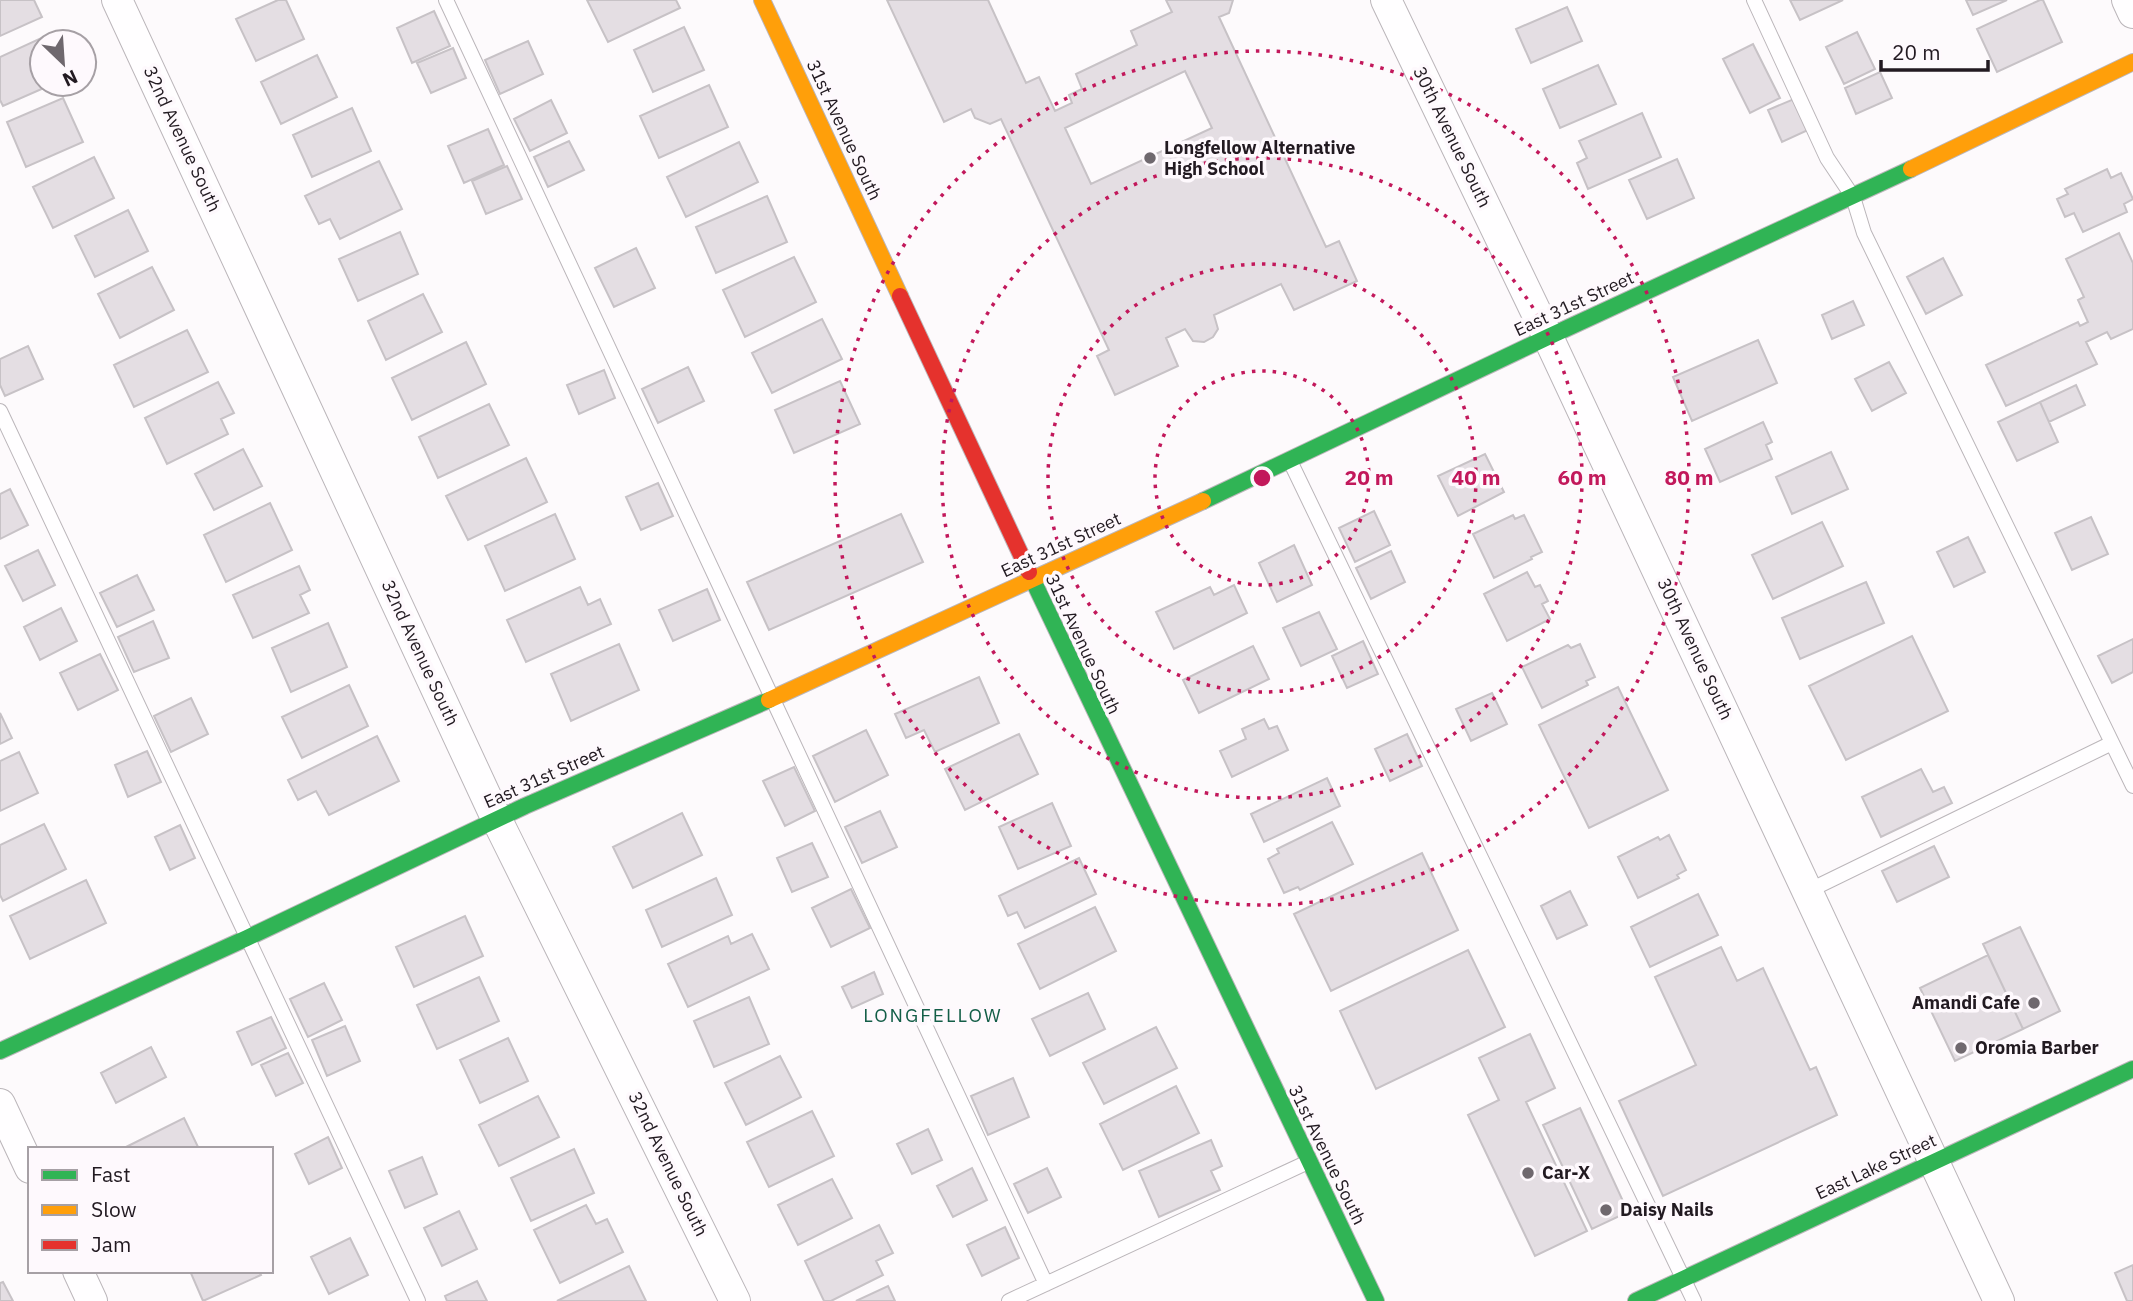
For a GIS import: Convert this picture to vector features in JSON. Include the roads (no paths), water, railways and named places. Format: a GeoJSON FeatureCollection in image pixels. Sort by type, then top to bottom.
{"type":"FeatureCollection","features":[{"type":"Feature","properties":{"kind":"street","name":"32nd Avenue South"},"geometry":{"type":"LineString","coordinates":[[117,0],[497,820],[736,1301]]}},
{"type":"Feature","properties":{"kind":"street","name":"31st Avenue South"},"geometry":{"type":"LineString","coordinates":[[762,0],[1032,579],[1376,1301]]}},
{"type":"Feature","properties":{"kind":"street","name":"30th Avenue South"},"geometry":{"type":"LineString","coordinates":[[1386,0],[1548,337],[1936,1161],[1999,1301]]}},
{"type":"Feature","properties":{"kind":"street"},"geometry":{"type":"LineString","coordinates":[[2127,0],[2133,13]]}},
{"type":"Feature","properties":{"kind":"street","name":"East 31st Street"},"geometry":{"type":"LineString","coordinates":[[0,1051],[525,806],[773,698],[1290,461],[1548,337],[1853,197],[2133,62]]}},
{"type":"Feature","properties":{"kind":"street","name":"East Lake Street"},"geometry":{"type":"LineString","coordinates":[[1636,1301],[2133,1069]]}},
{"type":"Feature","properties":{"kind":"street"},"geometry":{"type":"LineString","coordinates":[[0,1104],[28,1164]]}},
{"type":"Feature","properties":{"kind":"street"},"geometry":{"type":"LineString","coordinates":[[79,1273],[92,1301]]}},
{"type":"Feature","properties":{"kind":"lane"},"geometry":{"type":"LineString","coordinates":[[446,0],[1046,1284]]}},
{"type":"Feature","properties":{"kind":"lane"},"geometry":{"type":"LineString","coordinates":[[1754,0],[1827,158],[1853,197],[1864,233],[2133,786]]}},
{"type":"Feature","properties":{"kind":"lane"},"geometry":{"type":"LineString","coordinates":[[0,411],[418,1301]]}},
{"type":"Feature","properties":{"kind":"lane"},"geometry":{"type":"LineString","coordinates":[[1290,461],[1694,1301]]}},
{"type":"Feature","properties":{"kind":"lane"},"geometry":{"type":"LineString","coordinates":[[1808,891],[2112,743]]}},
{"type":"Feature","properties":{"kind":"lane"},"geometry":{"type":"LineString","coordinates":[[1009,1301],[1308,1162]]}},
{"type":"Feature","properties":{"kind":"place","name":"Longfellow Alternative High School"},"geometry":{"type":"Point","coordinates":[1150,158]}},
{"type":"Feature","properties":{"kind":"place","name":"Amandi Cafe"},"geometry":{"type":"Point","coordinates":[2034,1003]}},
{"type":"Feature","properties":{"kind":"place","name":"Oromia Barber"},"geometry":{"type":"Point","coordinates":[1961,1048]}},
{"type":"Feature","properties":{"kind":"place","name":"Car-X"},"geometry":{"type":"Point","coordinates":[1528,1173]}},
{"type":"Feature","properties":{"kind":"place","name":"Daisy Nails"},"geometry":{"type":"Point","coordinates":[1606,1210]}},
{"type":"Feature","properties":{"kind":"district","name":"LONGFELLOW"},"geometry":{"type":"Point","coordinates":[933,1015]}}]}
